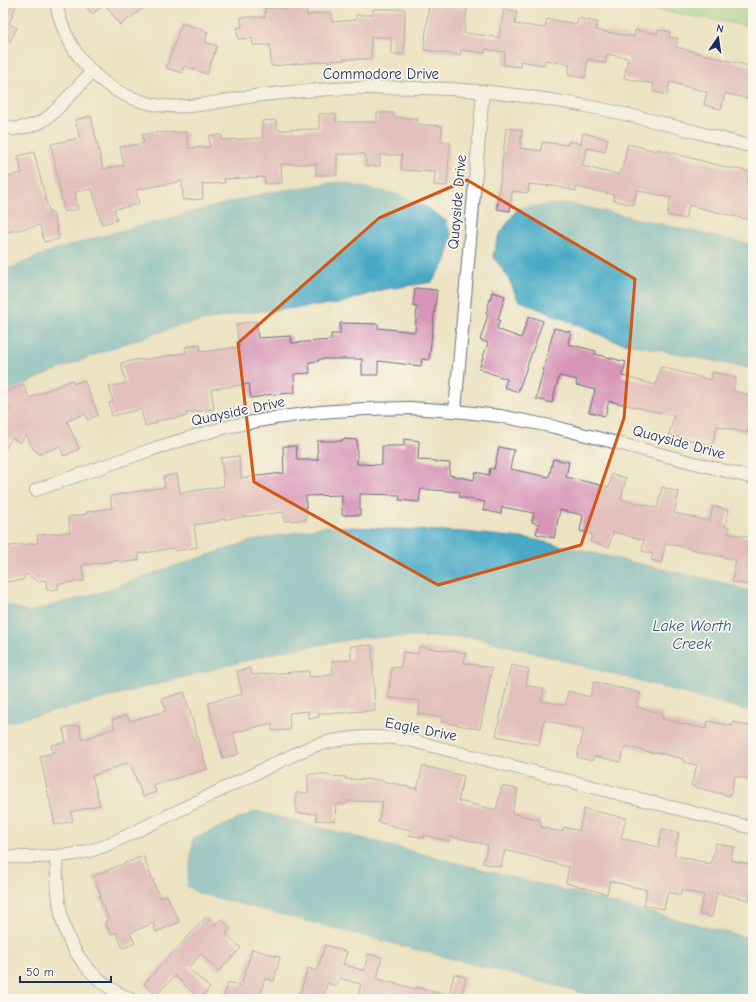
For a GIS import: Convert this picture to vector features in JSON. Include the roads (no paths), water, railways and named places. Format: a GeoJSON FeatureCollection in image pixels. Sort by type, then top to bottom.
{"type":"FeatureCollection","features":[{"type":"Feature","properties":{"kind":"street","name":"Commodore Drive"},"geometry":{"type":"LineString","coordinates":[[56,3],[60,22],[77,56],[106,84],[131,98],[149,103],[186,107],[255,96],[363,88],[417,88],[483,92],[537,98],[591,107],[644,118],[753,147]]}},
{"type":"Feature","properties":{"kind":"street"},"geometry":{"type":"LineString","coordinates":[[3,125],[14,129],[30,126],[42,121],[54,112],[92,72]]}},
{"type":"Feature","properties":{"kind":"street","name":"Quayside Drive"},"geometry":{"type":"LineString","coordinates":[[455,411],[483,92]]}},
{"type":"Feature","properties":{"kind":"street","name":"Quayside Drive"},"geometry":{"type":"LineString","coordinates":[[36,490],[156,448],[231,426],[275,418],[365,408],[410,408],[500,416],[555,427],[753,478]]}},
{"type":"Feature","properties":{"kind":"street","name":"Eagle Drive"},"geometry":{"type":"LineString","coordinates":[[3,857],[56,856],[75,854],[96,849],[116,841],[291,756],[315,746],[332,741],[375,736],[409,740],[753,828]]}},
{"type":"Feature","properties":{"kind":"street"},"geometry":{"type":"LineString","coordinates":[[56,856],[59,907],[63,925],[70,942],[79,958],[97,978],[112,989],[130,999]]}},
{"type":"Feature","properties":{"kind":"water"},"geometry":{"type":"Polygon","coordinates":[[[338,182],[396,194],[427,208],[446,221],[452,236],[446,261],[432,282],[381,290],[338,304],[243,313],[178,326],[118,346],[49,373],[3,394],[3,271],[54,250],[124,230],[266,193],[338,182]]]}},
{"type":"Feature","properties":{"kind":"water"},"geometry":{"type":"Polygon","coordinates":[[[568,203],[753,245],[753,369],[615,341],[518,300],[508,277],[493,256],[498,237],[518,208],[568,203]]]}},
{"type":"Feature","properties":{"kind":"water","name":"Lake Worth Creek"},"geometry":{"type":"Polygon","coordinates":[[[326,526],[464,532],[531,539],[724,583],[753,592],[753,712],[475,637],[368,637],[282,651],[72,707],[3,723],[3,603],[29,612],[104,591],[251,541],[326,526]]]}},
{"type":"Feature","properties":{"kind":"water"},"geometry":{"type":"Polygon","coordinates":[[[256,811],[753,939],[753,999],[607,999],[198,893],[187,886],[193,839],[256,811]]]}}]}
